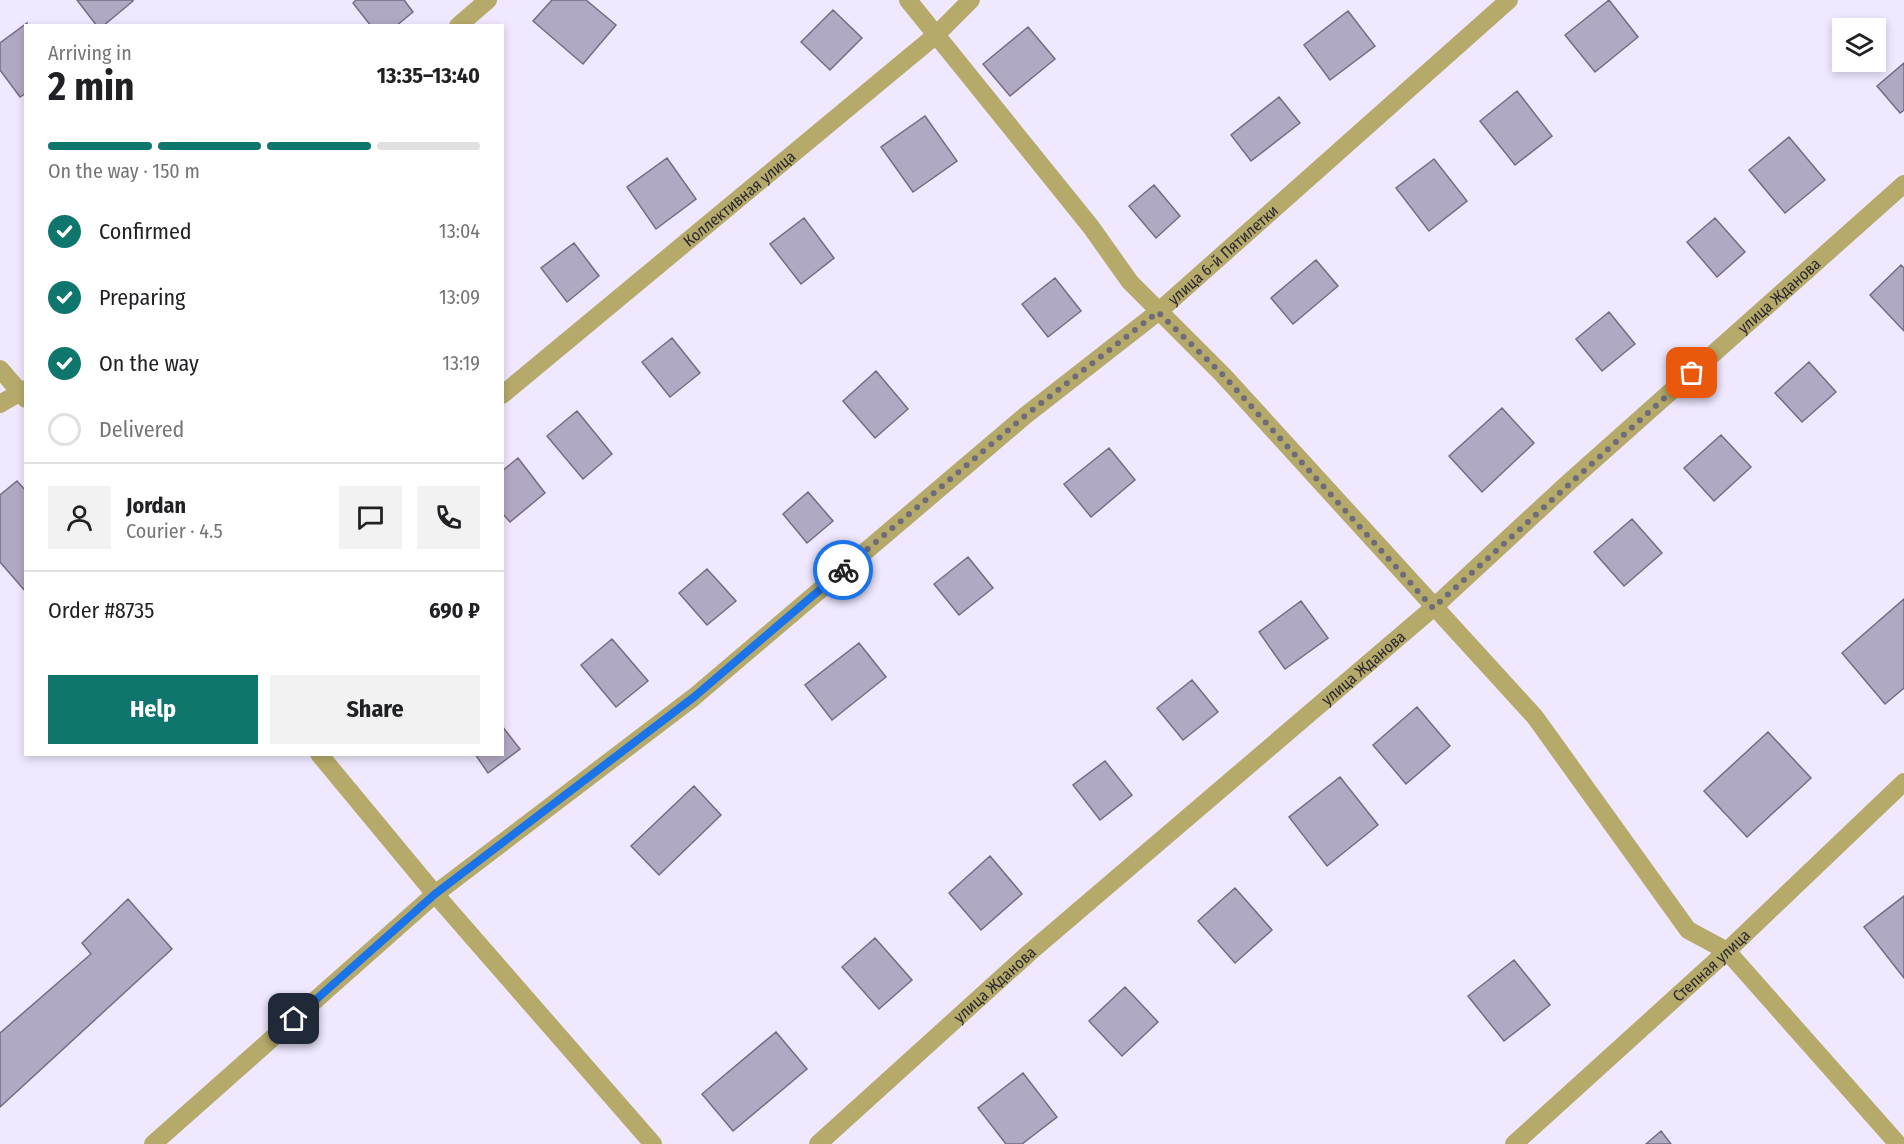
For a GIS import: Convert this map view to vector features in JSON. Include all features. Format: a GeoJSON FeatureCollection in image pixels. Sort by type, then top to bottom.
{"type":"FeatureCollection","features":[{"type":"Feature","properties":{"kind":"street"},"geometry":{"type":"LineString","coordinates":[[460,24],[488,0]]}},
{"type":"Feature","properties":{"kind":"street"},"geometry":{"type":"LineString","coordinates":[[908,0],[1091,227],[1130,282],[1223,375],[1433,608],[1535,717],[1688,930],[1727,951],[1898,1144]]}},
{"type":"Feature","properties":{"kind":"street","name":"Коллективная улица"},"geometry":{"type":"LineString","coordinates":[[504,393],[936,35],[971,0]]}},
{"type":"Feature","properties":{"kind":"street","name":"улица 6-й Пятилетки"},"geometry":{"type":"LineString","coordinates":[[153,1144],[435,894],[694,697],[1026,415],[1158,312],[1509,0]]}},
{"type":"Feature","properties":{"kind":"street","name":"улица Жданова"},"geometry":{"type":"LineString","coordinates":[[818,1144],[1029,953],[1433,608],[1568,483],[1904,184]]}},
{"type":"Feature","properties":{"kind":"street"},"geometry":{"type":"LineString","coordinates":[[0,369],[24,394],[0,404]]}},
{"type":"Feature","properties":{"kind":"street"},"geometry":{"type":"LineString","coordinates":[[321,756],[435,894],[652,1144]]}},
{"type":"Feature","properties":{"kind":"street","name":"Степная улица"},"geometry":{"type":"LineString","coordinates":[[1514,1144],[1727,951],[1904,782]]}},
{"type":"Feature","properties":{"kind":"building"},"geometry":{"type":"Polygon","coordinates":[[[77,0],[133,0],[105,24],[95,24],[77,0]]]}},
{"type":"Feature","properties":{"kind":"building"},"geometry":{"type":"Polygon","coordinates":[[[356,0],[404,0],[413,12],[398,24],[369,24],[353,3],[356,0]]]}},
{"type":"Feature","properties":{"kind":"building"},"geometry":{"type":"Polygon","coordinates":[[[552,0],[586,0],[616,25],[583,64],[533,21],[552,0]]]}},
{"type":"Feature","properties":{"kind":"building"},"geometry":{"type":"Polygon","coordinates":[[[1609,0],[1638,37],[1595,72],[1565,35],[1609,0]]]}},
{"type":"Feature","properties":{"kind":"building"},"geometry":{"type":"Polygon","coordinates":[[[833,10],[862,38],[830,70],[801,42],[833,10]]]}},
{"type":"Feature","properties":{"kind":"building"},"geometry":{"type":"Polygon","coordinates":[[[1348,11],[1375,46],[1330,80],[1304,45],[1348,11]]]}},
{"type":"Feature","properties":{"kind":"building"},"geometry":{"type":"Polygon","coordinates":[[[24,25],[24,94],[20,97],[0,70],[0,43],[24,25]]]}},
{"type":"Feature","properties":{"kind":"building"},"geometry":{"type":"Polygon","coordinates":[[[1028,27],[1055,59],[1010,96],[983,64],[1028,27]]]}},
{"type":"Feature","properties":{"kind":"building"},"geometry":{"type":"Polygon","coordinates":[[[1904,63],[1904,110],[1900,113],[1877,86],[1904,63]]]}},
{"type":"Feature","properties":{"kind":"building"},"geometry":{"type":"Polygon","coordinates":[[[1517,91],[1552,136],[1515,165],[1480,121],[1517,91]]]}},
{"type":"Feature","properties":{"kind":"building"},"geometry":{"type":"Polygon","coordinates":[[[1279,97],[1300,123],[1251,161],[1231,135],[1279,97]]]}},
{"type":"Feature","properties":{"kind":"building"},"geometry":{"type":"Polygon","coordinates":[[[925,116],[957,161],[913,192],[881,147],[925,116]]]}},
{"type":"Feature","properties":{"kind":"building"},"geometry":{"type":"Polygon","coordinates":[[[1789,137],[1825,180],[1785,213],[1749,170],[1789,137]]]}},
{"type":"Feature","properties":{"kind":"building"},"geometry":{"type":"Polygon","coordinates":[[[667,158],[696,199],[656,229],[627,187],[667,158]]]}},
{"type":"Feature","properties":{"kind":"building"},"geometry":{"type":"Polygon","coordinates":[[[1434,159],[1467,201],[1429,231],[1396,188],[1434,159]]]}},
{"type":"Feature","properties":{"kind":"building"},"geometry":{"type":"Polygon","coordinates":[[[1154,185],[1180,216],[1156,238],[1129,206],[1154,185]]]}},
{"type":"Feature","properties":{"kind":"building"},"geometry":{"type":"Polygon","coordinates":[[[804,218],[834,258],[801,284],[770,244],[804,218]]]}},
{"type":"Feature","properties":{"kind":"building"},"geometry":{"type":"Polygon","coordinates":[[[1715,218],[1745,252],[1717,277],[1687,242],[1715,218]]]}},
{"type":"Feature","properties":{"kind":"building"},"geometry":{"type":"Polygon","coordinates":[[[574,243],[599,276],[567,302],[541,268],[574,243]]]}},
{"type":"Feature","properties":{"kind":"building"},"geometry":{"type":"Polygon","coordinates":[[[1316,260],[1338,286],[1293,324],[1271,298],[1316,260]]]}},
{"type":"Feature","properties":{"kind":"building"},"geometry":{"type":"Polygon","coordinates":[[[1901,265],[1904,268],[1904,331],[1870,295],[1901,265]]]}},
{"type":"Feature","properties":{"kind":"building"},"geometry":{"type":"Polygon","coordinates":[[[1055,278],[1081,311],[1048,337],[1022,304],[1055,278]]]}},
{"type":"Feature","properties":{"kind":"building"},"geometry":{"type":"Polygon","coordinates":[[[1609,312],[1635,344],[1602,371],[1576,339],[1609,312]]]}},
{"type":"Feature","properties":{"kind":"building"},"geometry":{"type":"Polygon","coordinates":[[[672,338],[700,373],[670,397],[642,362],[672,338]]]}},
{"type":"Feature","properties":{"kind":"building"},"geometry":{"type":"Polygon","coordinates":[[[1809,362],[1836,392],[1802,422],[1775,393],[1809,362]]]}},
{"type":"Feature","properties":{"kind":"building"},"geometry":{"type":"Polygon","coordinates":[[[876,371],[908,409],[875,438],[843,401],[876,371]]]}},
{"type":"Feature","properties":{"kind":"building"},"geometry":{"type":"Polygon","coordinates":[[[1502,408],[1534,443],[1482,492],[1449,456],[1502,408]]]}},
{"type":"Feature","properties":{"kind":"building"},"geometry":{"type":"Polygon","coordinates":[[[577,411],[612,454],[583,479],[547,436],[577,411]]]}},
{"type":"Feature","properties":{"kind":"building"},"geometry":{"type":"Polygon","coordinates":[[[1721,435],[1751,467],[1714,501],[1684,468],[1721,435]]]}},
{"type":"Feature","properties":{"kind":"building"},"geometry":{"type":"Polygon","coordinates":[[[1109,448],[1135,480],[1091,517],[1064,484],[1109,448]]]}},
{"type":"Feature","properties":{"kind":"building"},"geometry":{"type":"Polygon","coordinates":[[[518,458],[545,493],[510,522],[504,515],[504,469],[518,458]]]}},
{"type":"Feature","properties":{"kind":"building"},"geometry":{"type":"Polygon","coordinates":[[[17,481],[24,489],[24,590],[0,562],[0,495],[17,481]]]}},
{"type":"Feature","properties":{"kind":"building"},"geometry":{"type":"Polygon","coordinates":[[[808,492],[833,521],[807,543],[783,514],[808,492]]]}},
{"type":"Feature","properties":{"kind":"building"},"geometry":{"type":"Polygon","coordinates":[[[1632,519],[1662,553],[1624,586],[1594,552],[1632,519]]]}},
{"type":"Feature","properties":{"kind":"building"},"geometry":{"type":"Polygon","coordinates":[[[968,557],[993,588],[959,615],[934,584],[968,557]]]}},
{"type":"Feature","properties":{"kind":"building"},"geometry":{"type":"Polygon","coordinates":[[[707,569],[736,601],[707,625],[679,593],[707,569]]]}},
{"type":"Feature","properties":{"kind":"building"},"geometry":{"type":"Polygon","coordinates":[[[1904,599],[1904,688],[1885,704],[1842,653],[1904,599]]]}},
{"type":"Feature","properties":{"kind":"building"},"geometry":{"type":"Polygon","coordinates":[[[1301,601],[1328,638],[1285,669],[1259,632],[1301,601]]]}},
{"type":"Feature","properties":{"kind":"building"},"geometry":{"type":"Polygon","coordinates":[[[612,639],[648,681],[616,707],[581,665],[612,639]]]}},
{"type":"Feature","properties":{"kind":"building"},"geometry":{"type":"Polygon","coordinates":[[[859,643],[886,677],[832,720],[805,685],[859,643]]]}},
{"type":"Feature","properties":{"kind":"building"},"geometry":{"type":"Polygon","coordinates":[[[1192,680],[1218,712],[1183,740],[1157,708],[1192,680]]]}},
{"type":"Feature","properties":{"kind":"building"},"geometry":{"type":"Polygon","coordinates":[[[1417,707],[1450,746],[1406,784],[1373,745],[1417,707]]]}},
{"type":"Feature","properties":{"kind":"building"},"geometry":{"type":"Polygon","coordinates":[[[504,729],[520,749],[488,773],[476,756],[504,756],[504,729]]]}},
{"type":"Feature","properties":{"kind":"building"},"geometry":{"type":"Polygon","coordinates":[[[1768,732],[1811,778],[1747,837],[1704,791],[1768,732]]]}},
{"type":"Feature","properties":{"kind":"building"},"geometry":{"type":"Polygon","coordinates":[[[1105,761],[1132,795],[1100,820],[1073,785],[1105,761]]]}},
{"type":"Feature","properties":{"kind":"building"},"geometry":{"type":"Polygon","coordinates":[[[1340,777],[1378,825],[1327,866],[1289,817],[1340,777]]]}},
{"type":"Feature","properties":{"kind":"building"},"geometry":{"type":"Polygon","coordinates":[[[694,786],[721,815],[659,875],[631,846],[694,786]]]}},
{"type":"Feature","properties":{"kind":"building"},"geometry":{"type":"Polygon","coordinates":[[[990,856],[1022,894],[981,930],[949,893],[990,856]]]}},
{"type":"Feature","properties":{"kind":"building"},"geometry":{"type":"Polygon","coordinates":[[[1235,888],[1272,930],[1235,963],[1198,921],[1235,888]]]}},
{"type":"Feature","properties":{"kind":"building"},"geometry":{"type":"Polygon","coordinates":[[[1904,896],[1904,978],[1864,927],[1904,896]]]}},
{"type":"Feature","properties":{"kind":"building"},"geometry":{"type":"Polygon","coordinates":[[[128,899],[172,949],[0,1107],[0,1033],[91,954],[82,943],[128,899]]]}},
{"type":"Feature","properties":{"kind":"building"},"geometry":{"type":"Polygon","coordinates":[[[875,938],[912,980],[879,1009],[842,967],[875,938]]]}},
{"type":"Feature","properties":{"kind":"building"},"geometry":{"type":"Polygon","coordinates":[[[1514,960],[1550,1005],[1504,1041],[1468,996],[1514,960]]]}},
{"type":"Feature","properties":{"kind":"building"},"geometry":{"type":"Polygon","coordinates":[[[1125,987],[1158,1022],[1122,1056],[1089,1021],[1125,987]]]}},
{"type":"Feature","properties":{"kind":"building"},"geometry":{"type":"Polygon","coordinates":[[[776,1032],[807,1069],[733,1131],[702,1094],[776,1032]]]}},
{"type":"Feature","properties":{"kind":"building"},"geometry":{"type":"Polygon","coordinates":[[[1023,1073],[1057,1117],[1022,1144],[1006,1144],[978,1108],[1023,1073]]]}},
{"type":"Feature","properties":{"kind":"building"},"geometry":{"type":"Polygon","coordinates":[[[1661,1131],[1671,1144],[1646,1144],[1661,1131]]]}},
{"type":"Feature","properties":{"kind":"way so far"},"geometry":{"type":"LineString","coordinates":[[843,570],[1026,415],[1158,312],[1223,375],[1433,608],[1568,483],[1692,373]]}},
{"type":"Feature","properties":{"kind":"route"},"geometry":{"type":"LineString","coordinates":[[294,1019],[435,894],[694,697],[843,570]]}}]}
